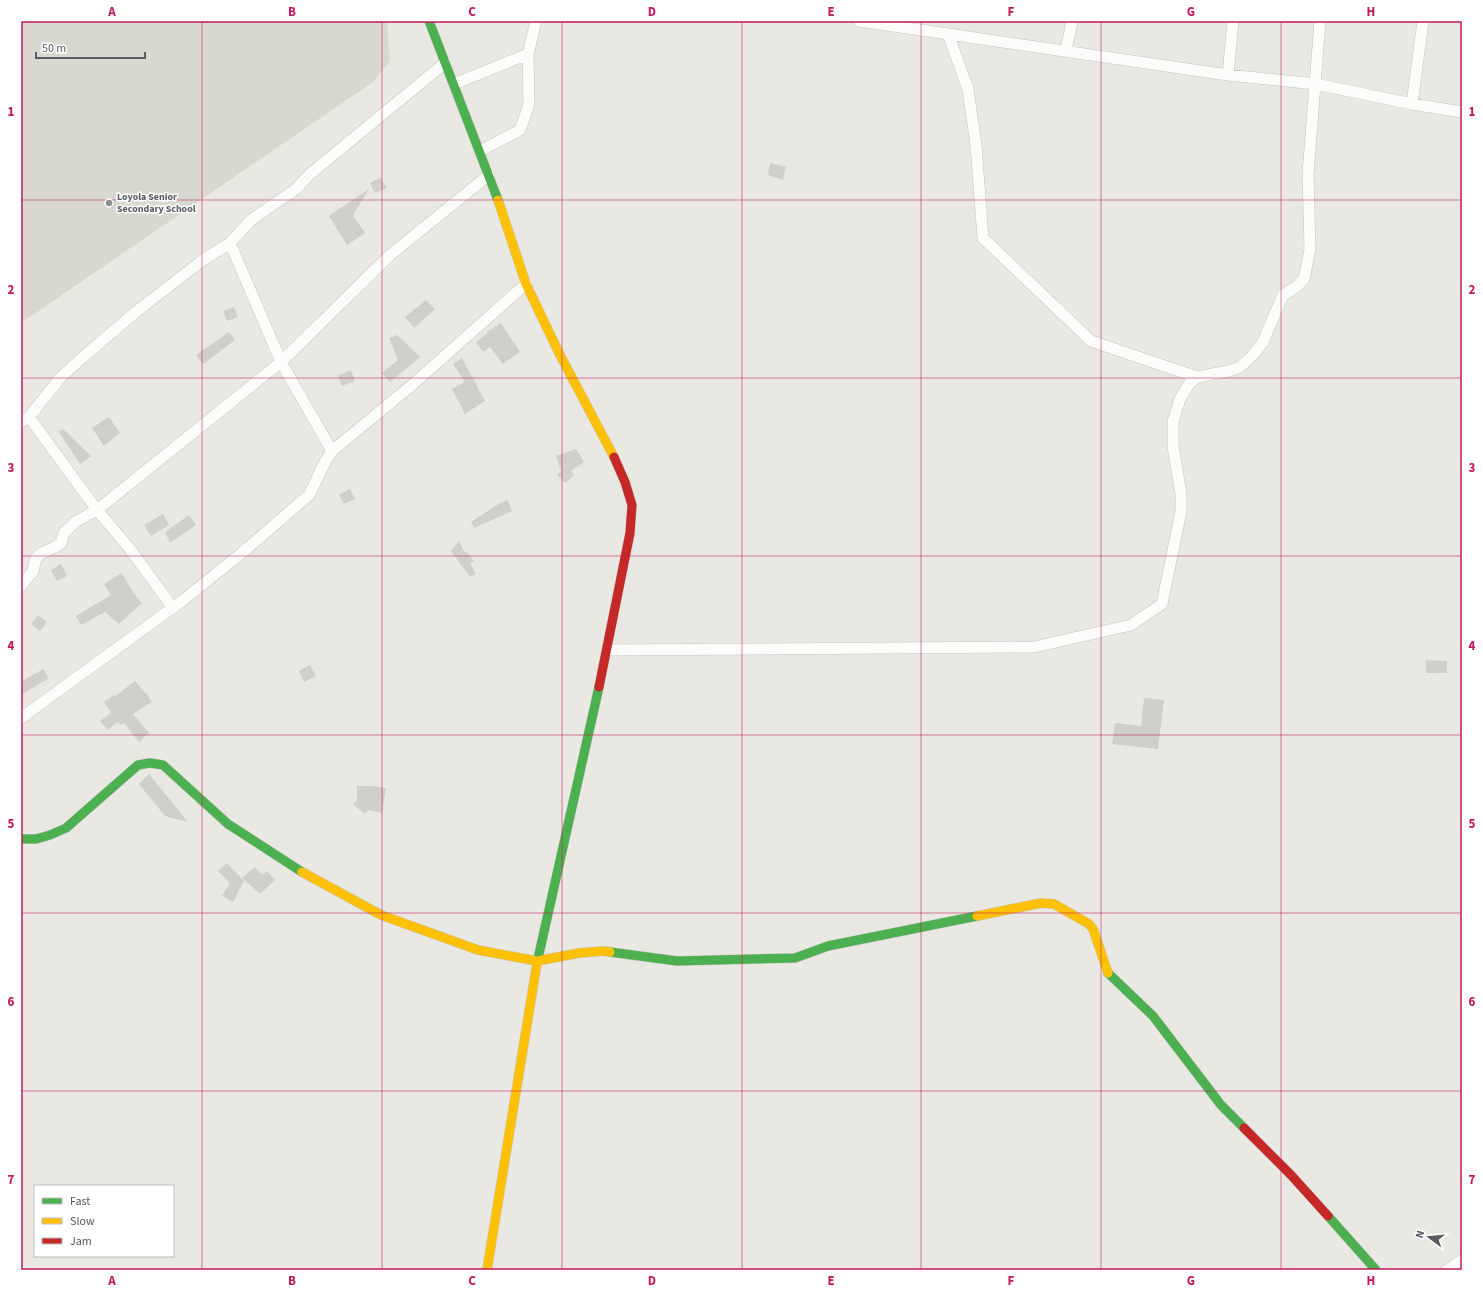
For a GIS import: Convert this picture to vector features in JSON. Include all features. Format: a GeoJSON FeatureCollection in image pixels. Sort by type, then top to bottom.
{"type":"FeatureCollection","features":[{"type":"Feature","properties":{"kind":"street"},"geometry":{"type":"LineString","coordinates":[[429,21],[490,175],[526,284],[560,355],[612,453],[625,482],[632,505],[630,533],[607,650],[537,961],[487,1270]]}},
{"type":"Feature","properties":{"kind":"street"},"geometry":{"type":"LineString","coordinates":[[480,151],[520,130],[530,105],[528,54],[536,21]]}},
{"type":"Feature","properties":{"kind":"street"},"geometry":{"type":"LineString","coordinates":[[859,21],[1066,50],[1228,75],[1316,84],[1412,104],[1462,112]]}},
{"type":"Feature","properties":{"kind":"street"},"geometry":{"type":"LineString","coordinates":[[1066,50],[1072,21]]}},
{"type":"Feature","properties":{"kind":"street"},"geometry":{"type":"LineString","coordinates":[[1228,75],[1233,21]]}},
{"type":"Feature","properties":{"kind":"street"},"geometry":{"type":"LineString","coordinates":[[607,650],[1034,647],[1131,626],[1162,604],[1181,511],[1181,494],[1172,446],[1173,422],[1180,399],[1189,384],[1198,377],[1229,371],[1240,366],[1252,356],[1263,342],[1283,295],[1296,287],[1304,279],[1310,249],[1308,174],[1320,21]]}},
{"type":"Feature","properties":{"kind":"street"},"geometry":{"type":"LineString","coordinates":[[1412,104],[1423,21]]}},
{"type":"Feature","properties":{"kind":"street"},"geometry":{"type":"LineString","coordinates":[[948,34],[968,89],[976,145],[983,238],[1091,341],[1198,377]]}},
{"type":"Feature","properties":{"kind":"street"},"geometry":{"type":"LineString","coordinates":[[454,84],[528,54]]}},
{"type":"Feature","properties":{"kind":"street"},"geometry":{"type":"LineString","coordinates":[[173,608],[130,549],[25,419],[61,377],[137,311],[203,260],[230,243],[250,220],[296,190],[310,174],[445,63]]}},
{"type":"Feature","properties":{"kind":"street"},"geometry":{"type":"LineString","coordinates":[[21,586],[33,571],[36,558],[40,554],[61,543],[64,533],[68,528],[75,522],[97,510],[281,362],[390,255],[490,175]]}},
{"type":"Feature","properties":{"kind":"street"},"geometry":{"type":"LineString","coordinates":[[230,243],[281,362],[332,451]]}},
{"type":"Feature","properties":{"kind":"street"},"geometry":{"type":"LineString","coordinates":[[21,718],[173,608],[243,552],[308,495],[324,463],[332,451],[412,385],[526,284]]}},
{"type":"Feature","properties":{"kind":"street"},"geometry":{"type":"LineString","coordinates":[[21,839],[36,839],[66,828],[138,765],[153,762],[163,765],[228,824],[260,846],[303,873],[381,915],[478,950],[537,961],[578,953],[604,951],[677,961],[795,958],[828,946],[1041,903],[1054,904],[1089,924],[1093,929],[1108,973],[1153,1016],[1222,1105],[1291,1175],[1376,1270]]}},
{"type":"Feature","properties":{"kind":"street"},"geometry":{"type":"LineString","coordinates":[[1447,1270],[1462,1260]]}},
{"type":"Feature","properties":{"kind":"shaded area","name":"Loyola Senior Secondary School"},"geometry":{"type":"Polygon","coordinates":[[[21,21],[387,21],[390,61],[373,82],[21,323],[21,21]]]}},
{"type":"Feature","properties":{"kind":"building"},"geometry":{"type":"Polygon","coordinates":[[[770,163],[786,167],[783,180],[768,175],[770,163]]]}},
{"type":"Feature","properties":{"kind":"building"},"geometry":{"type":"Polygon","coordinates":[[[380,178],[387,188],[375,193],[370,183],[380,178]]]}},
{"type":"Feature","properties":{"kind":"building"},"geometry":{"type":"Polygon","coordinates":[[[369,189],[353,215],[365,233],[347,245],[329,216],[369,189]]]}},
{"type":"Feature","properties":{"kind":"building"},"geometry":{"type":"Polygon","coordinates":[[[426,300],[435,309],[414,328],[405,317],[426,300]]]}},
{"type":"Feature","properties":{"kind":"building"},"geometry":{"type":"Polygon","coordinates":[[[234,307],[238,317],[227,321],[223,311],[234,307]]]}},
{"type":"Feature","properties":{"kind":"building"},"geometry":{"type":"Polygon","coordinates":[[[501,323],[520,352],[503,364],[490,347],[483,352],[476,342],[487,334],[487,332],[501,323]]]}},
{"type":"Feature","properties":{"kind":"building"},"geometry":{"type":"Polygon","coordinates":[[[229,332],[235,340],[203,364],[196,355],[229,332]]]}},
{"type":"Feature","properties":{"kind":"building"},"geometry":{"type":"Polygon","coordinates":[[[397,335],[420,357],[390,382],[382,373],[398,360],[389,338],[397,335]]]}},
{"type":"Feature","properties":{"kind":"building"},"geometry":{"type":"Polygon","coordinates":[[[462,358],[485,401],[465,414],[452,389],[465,382],[453,364],[462,358]]]}},
{"type":"Feature","properties":{"kind":"building"},"geometry":{"type":"Polygon","coordinates":[[[351,370],[355,381],[342,386],[338,376],[351,370]]]}},
{"type":"Feature","properties":{"kind":"building"},"geometry":{"type":"Polygon","coordinates":[[[109,417],[120,433],[104,446],[92,428],[109,417]]]}},
{"type":"Feature","properties":{"kind":"building"},"geometry":{"type":"Polygon","coordinates":[[[63,429],[91,456],[80,464],[59,432],[63,429]]]}},
{"type":"Feature","properties":{"kind":"building"},"geometry":{"type":"Polygon","coordinates":[[[576,449],[584,462],[571,471],[574,475],[565,483],[557,475],[561,471],[556,456],[576,449]]]}},
{"type":"Feature","properties":{"kind":"building"},"geometry":{"type":"Polygon","coordinates":[[[350,489],[355,499],[344,504],[339,495],[350,489]]]}},
{"type":"Feature","properties":{"kind":"building"},"geometry":{"type":"Polygon","coordinates":[[[508,500],[512,511],[474,528],[471,522],[500,503],[508,500]]]}},
{"type":"Feature","properties":{"kind":"building"},"geometry":{"type":"Polygon","coordinates":[[[163,514],[169,525],[151,536],[144,525],[163,514]]]}},
{"type":"Feature","properties":{"kind":"building"},"geometry":{"type":"Polygon","coordinates":[[[189,515],[196,525],[170,543],[165,532],[189,515]]]}},
{"type":"Feature","properties":{"kind":"building"},"geometry":{"type":"Polygon","coordinates":[[[459,541],[465,553],[467,552],[474,561],[470,563],[476,574],[470,577],[451,551],[459,541]]]}},
{"type":"Feature","properties":{"kind":"building"},"geometry":{"type":"Polygon","coordinates":[[[61,564],[67,576],[57,581],[51,570],[61,564]]]}},
{"type":"Feature","properties":{"kind":"building"},"geometry":{"type":"Polygon","coordinates":[[[122,573],[134,594],[142,603],[119,624],[105,612],[81,625],[76,616],[111,595],[104,584],[122,573]]]}},
{"type":"Feature","properties":{"kind":"building"},"geometry":{"type":"Polygon","coordinates":[[[38,615],[47,622],[40,631],[31,624],[38,615]]]}},
{"type":"Feature","properties":{"kind":"building"},"geometry":{"type":"Polygon","coordinates":[[[1426,660],[1447,661],[1447,673],[1426,673],[1426,660]]]}},
{"type":"Feature","properties":{"kind":"building"},"geometry":{"type":"Polygon","coordinates":[[[310,665],[316,676],[304,682],[299,671],[310,665]]]}},
{"type":"Feature","properties":{"kind":"building"},"geometry":{"type":"Polygon","coordinates":[[[43,669],[49,678],[21,695],[21,682],[43,669]]]}},
{"type":"Feature","properties":{"kind":"building"},"geometry":{"type":"Polygon","coordinates":[[[135,681],[152,702],[133,714],[149,733],[139,742],[124,723],[120,725],[118,722],[108,730],[100,721],[111,713],[104,702],[114,695],[114,697],[135,681]]]}},
{"type":"Feature","properties":{"kind":"building"},"geometry":{"type":"Polygon","coordinates":[[[1144,698],[1164,700],[1158,749],[1112,744],[1115,723],[1141,726],[1144,698]]]}},
{"type":"Feature","properties":{"kind":"building"},"geometry":{"type":"Polygon","coordinates":[[[149,774],[188,822],[165,816],[139,784],[149,774]]]}},
{"type":"Feature","properties":{"kind":"building"},"geometry":{"type":"Polygon","coordinates":[[[357,786],[386,788],[382,813],[369,810],[365,814],[353,804],[357,800],[357,786]]]}},
{"type":"Feature","properties":{"kind":"building"},"geometry":{"type":"Polygon","coordinates":[[[227,863],[244,881],[233,902],[222,896],[230,883],[218,871],[227,863]]]}},
{"type":"Feature","properties":{"kind":"building"},"geometry":{"type":"Polygon","coordinates":[[[255,867],[262,875],[267,871],[275,880],[260,894],[242,878],[255,867]]]}},
{"type":"Feature","properties":{"kind":"traffic: fast"},"geometry":{"type":"LineString","coordinates":[[429,21],[498,200]]}},
{"type":"Feature","properties":{"kind":"traffic: fast"},"geometry":{"type":"LineString","coordinates":[[537,963],[599,687]]}},
{"type":"Feature","properties":{"kind":"traffic: fast"},"geometry":{"type":"LineString","coordinates":[[21,839],[36,839],[66,828],[138,765],[150,763],[163,765],[228,824],[302,872]]}},
{"type":"Feature","properties":{"kind":"traffic: fast"},"geometry":{"type":"LineString","coordinates":[[610,952],[677,961],[795,958],[828,946],[977,916]]}},
{"type":"Feature","properties":{"kind":"traffic: fast"},"geometry":{"type":"LineString","coordinates":[[1108,973],[1153,1016],[1221,1105],[1244,1128]]}},
{"type":"Feature","properties":{"kind":"traffic: fast"},"geometry":{"type":"LineString","coordinates":[[1328,1216],[1376,1270]]}},
{"type":"Feature","properties":{"kind":"traffic: slow"},"geometry":{"type":"LineString","coordinates":[[498,200],[526,284],[560,355],[614,457]]}},
{"type":"Feature","properties":{"kind":"traffic: slow"},"geometry":{"type":"LineString","coordinates":[[302,872],[381,915],[478,950],[537,961],[579,953],[610,952]]}},
{"type":"Feature","properties":{"kind":"traffic: slow"},"geometry":{"type":"LineString","coordinates":[[977,916],[1041,903],[1054,904],[1089,924],[1093,929],[1108,973]]}},
{"type":"Feature","properties":{"kind":"traffic: slow"},"geometry":{"type":"LineString","coordinates":[[487,1270],[537,963]]}},
{"type":"Feature","properties":{"kind":"traffic: jam"},"geometry":{"type":"LineString","coordinates":[[599,687],[630,533],[632,505],[625,482],[614,457]]}},
{"type":"Feature","properties":{"kind":"traffic: jam"},"geometry":{"type":"LineString","coordinates":[[1244,1128],[1291,1175],[1328,1216]]}},
{"type":"Feature","properties":{"kind":"place","name":"Loyola Senior Secondary School"},"geometry":{"type":"Point","coordinates":[109,203]}}]}
